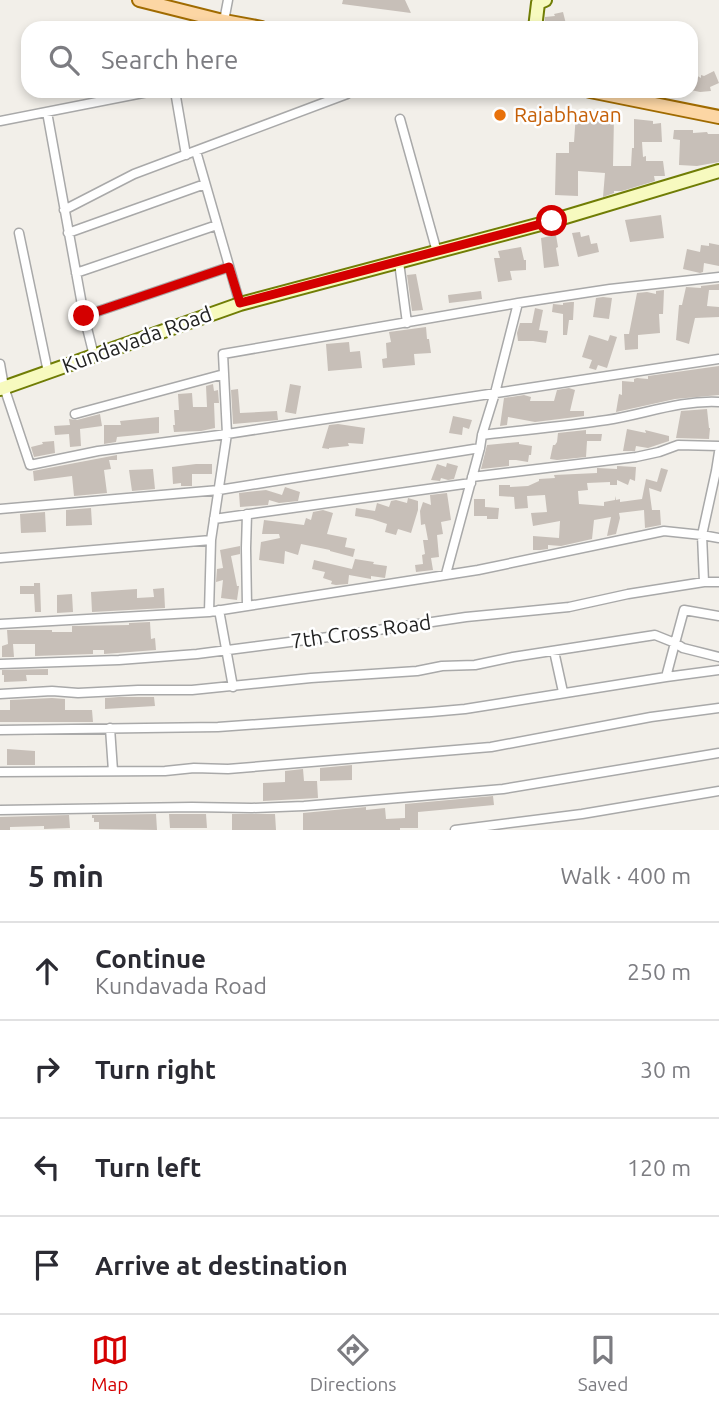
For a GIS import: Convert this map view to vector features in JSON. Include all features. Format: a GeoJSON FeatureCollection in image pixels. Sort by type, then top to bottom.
{"type":"FeatureCollection","features":[{"type":"Feature","properties":{"kind":"main road"},"geometry":{"type":"LineString","coordinates":[[139,0],[224,21]]}},
{"type":"Feature","properties":{"kind":"main road"},"geometry":{"type":"LineString","coordinates":[[625,98],[719,117]]}},
{"type":"Feature","properties":{"kind":"street"},"geometry":{"type":"LineString","coordinates":[[224,21],[228,0]]}},
{"type":"Feature","properties":{"kind":"street"},"geometry":{"type":"LineString","coordinates":[[536,21],[538,3],[545,0]]}},
{"type":"Feature","properties":{"kind":"street"},"geometry":{"type":"LineString","coordinates":[[0,121],[118,98]]}},
{"type":"Feature","properties":{"kind":"street"},"geometry":{"type":"LineString","coordinates":[[176,98],[186,155]]}},
{"type":"Feature","properties":{"kind":"street"},"geometry":{"type":"LineString","coordinates":[[64,211],[134,174],[336,98]]}},
{"type":"Feature","properties":{"kind":"street"},"geometry":{"type":"LineString","coordinates":[[47,112],[93,356]]}},
{"type":"Feature","properties":{"kind":"street"},"geometry":{"type":"LineString","coordinates":[[400,119],[437,252]]}},
{"type":"Feature","properties":{"kind":"street"},"geometry":{"type":"LineString","coordinates":[[196,151],[240,303]]}},
{"type":"Feature","properties":{"kind":"street","name":"Kundavada Road"},"geometry":{"type":"LineString","coordinates":[[2,388],[240,303],[552,221],[719,171]]}},
{"type":"Feature","properties":{"kind":"street"},"geometry":{"type":"LineString","coordinates":[[68,233],[205,184]]}},
{"type":"Feature","properties":{"kind":"street"},"geometry":{"type":"LineString","coordinates":[[76,273],[217,225]]}},
{"type":"Feature","properties":{"kind":"street"},"geometry":{"type":"LineString","coordinates":[[19,233],[48,372]]}},
{"type":"Feature","properties":{"kind":"street"},"geometry":{"type":"LineString","coordinates":[[399,262],[407,323]]}},
{"type":"Feature","properties":{"kind":"street"},"geometry":{"type":"LineString","coordinates":[[84,316],[229,267]]}},
{"type":"Feature","properties":{"kind":"street"},"geometry":{"type":"LineString","coordinates":[[209,612],[211,540],[227,434],[223,354],[518,303],[719,277]]}},
{"type":"Feature","properties":{"kind":"street"},"geometry":{"type":"LineString","coordinates":[[446,574],[518,303]]}},
{"type":"Feature","properties":{"kind":"street"},"geometry":{"type":"LineString","coordinates":[[0,364],[2,388],[30,464],[98,450],[227,434],[719,359]]}},
{"type":"Feature","properties":{"kind":"street"},"geometry":{"type":"LineString","coordinates":[[75,414],[224,374]]}},
{"type":"Feature","properties":{"kind":"street"},"geometry":{"type":"LineString","coordinates":[[482,435],[608,420],[687,403],[719,402]]}},
{"type":"Feature","properties":{"kind":"street"},"geometry":{"type":"LineString","coordinates":[[214,519],[636,457],[678,445],[719,446]]}},
{"type":"Feature","properties":{"kind":"street"},"geometry":{"type":"LineString","coordinates":[[0,509],[219,490],[480,449]]}},
{"type":"Feature","properties":{"kind":"street"},"geometry":{"type":"LineString","coordinates":[[704,582],[702,535],[715,497],[719,452]]}},
{"type":"Feature","properties":{"kind":"street"},"geometry":{"type":"LineString","coordinates":[[247,514],[247,606]]}},
{"type":"Feature","properties":{"kind":"street"},"geometry":{"type":"LineString","coordinates":[[0,624],[209,612],[478,570],[664,531],[719,538]]}},
{"type":"Feature","properties":{"kind":"street"},"geometry":{"type":"LineString","coordinates":[[0,558],[211,540]]}},
{"type":"Feature","properties":{"kind":"street","name":"7th Cross Road"},"geometry":{"type":"LineString","coordinates":[[0,664],[119,660],[225,650],[466,617],[569,607],[628,594],[719,582]]}},
{"type":"Feature","properties":{"kind":"street"},"geometry":{"type":"LineString","coordinates":[[219,610],[233,687]]}},
{"type":"Feature","properties":{"kind":"street"},"geometry":{"type":"LineString","coordinates":[[666,677],[684,610],[719,616]]}},
{"type":"Feature","properties":{"kind":"street"},"geometry":{"type":"LineString","coordinates":[[0,694],[192,690],[417,671],[442,666],[475,665],[655,635],[683,648],[719,657]]}},
{"type":"Feature","properties":{"kind":"street"},"geometry":{"type":"LineString","coordinates":[[554,651],[563,692]]}},
{"type":"Feature","properties":{"kind":"street"},"geometry":{"type":"LineString","coordinates":[[0,730],[218,727],[430,712],[719,670]]}},
{"type":"Feature","properties":{"kind":"street"},"geometry":{"type":"LineString","coordinates":[[0,772],[228,769],[491,747],[652,717],[719,708]]}},
{"type":"Feature","properties":{"kind":"street"},"geometry":{"type":"LineString","coordinates":[[110,728],[113,771]]}},
{"type":"Feature","properties":{"kind":"street"},"geometry":{"type":"LineString","coordinates":[[0,810],[304,806],[503,789],[719,753]]}},
{"type":"Feature","properties":{"kind":"street"},"geometry":{"type":"LineString","coordinates":[[455,830],[582,814],[719,791]]}},
{"type":"Feature","properties":{"kind":"building"},"geometry":{"type":"Polygon","coordinates":[[[343,0],[405,0],[411,13],[342,4],[343,0]]]}},
{"type":"Feature","properties":{"kind":"building"},"geometry":{"type":"Polygon","coordinates":[[[563,12],[565,21],[545,21],[545,17],[555,16],[554,14],[563,12]]]}},
{"type":"Feature","properties":{"kind":"building"},"geometry":{"type":"Polygon","coordinates":[[[714,71],[719,83],[710,87],[711,91],[698,92],[698,76],[714,71]]]}},
{"type":"Feature","properties":{"kind":"building"},"geometry":{"type":"Polygon","coordinates":[[[576,113],[586,114],[586,118],[614,117],[613,166],[631,166],[634,119],[653,121],[653,124],[661,123],[662,142],[642,142],[643,157],[646,156],[646,161],[663,161],[665,176],[654,176],[655,181],[614,191],[603,197],[605,173],[578,171],[578,196],[555,195],[556,153],[569,153],[569,142],[574,142],[576,113]]]}},
{"type":"Feature","properties":{"kind":"building"},"geometry":{"type":"Polygon","coordinates":[[[674,130],[719,134],[719,162],[697,166],[679,165],[680,140],[673,139],[674,130]]]}},
{"type":"Feature","properties":{"kind":"building"},"geometry":{"type":"Polygon","coordinates":[[[661,215],[664,238],[630,242],[625,220],[661,215]]]}},
{"type":"Feature","properties":{"kind":"building"},"geometry":{"type":"Polygon","coordinates":[[[580,232],[581,237],[589,235],[591,244],[597,243],[599,252],[578,257],[572,233],[580,232]]]}},
{"type":"Feature","properties":{"kind":"building"},"geometry":{"type":"Polygon","coordinates":[[[556,235],[559,266],[544,268],[541,238],[556,235]]]}},
{"type":"Feature","properties":{"kind":"building"},"geometry":{"type":"Polygon","coordinates":[[[709,243],[719,245],[719,266],[704,263],[703,272],[700,273],[683,269],[687,249],[700,252],[701,245],[709,246],[709,243]]]}},
{"type":"Feature","properties":{"kind":"building"},"geometry":{"type":"Polygon","coordinates":[[[521,247],[526,260],[526,270],[510,271],[512,280],[498,282],[494,258],[500,258],[498,251],[521,247]]]}},
{"type":"Feature","properties":{"kind":"building"},"geometry":{"type":"Polygon","coordinates":[[[416,274],[423,310],[412,311],[407,275],[416,274]]]}},
{"type":"Feature","properties":{"kind":"building"},"geometry":{"type":"Polygon","coordinates":[[[719,284],[719,290],[709,290],[707,306],[719,307],[719,317],[695,318],[689,344],[676,340],[679,305],[682,305],[686,287],[701,288],[719,284]]]}},
{"type":"Feature","properties":{"kind":"building"},"geometry":{"type":"Polygon","coordinates":[[[664,290],[663,314],[659,314],[660,333],[638,335],[638,349],[625,350],[624,334],[629,334],[637,293],[656,294],[656,291],[664,290]]]}},
{"type":"Feature","properties":{"kind":"building"},"geometry":{"type":"Polygon","coordinates":[[[481,291],[482,299],[449,303],[448,295],[481,291]]]}},
{"type":"Feature","properties":{"kind":"building"},"geometry":{"type":"Polygon","coordinates":[[[596,298],[612,298],[609,319],[593,317],[596,298]]]}},
{"type":"Feature","properties":{"kind":"building"},"geometry":{"type":"Polygon","coordinates":[[[574,302],[573,320],[569,320],[567,335],[563,335],[563,314],[552,312],[553,304],[574,302]]]}},
{"type":"Feature","properties":{"kind":"building"},"geometry":{"type":"Polygon","coordinates":[[[535,308],[543,310],[539,330],[548,331],[546,343],[518,341],[520,323],[532,323],[535,308]]]}},
{"type":"Feature","properties":{"kind":"building"},"geometry":{"type":"Polygon","coordinates":[[[426,327],[431,353],[414,354],[415,365],[383,368],[382,359],[387,358],[386,343],[391,342],[389,332],[426,327]]]}},
{"type":"Feature","properties":{"kind":"building"},"geometry":{"type":"Polygon","coordinates":[[[589,335],[608,341],[610,335],[617,337],[607,368],[598,365],[596,370],[589,368],[592,360],[582,357],[589,335]]]}},
{"type":"Feature","properties":{"kind":"building"},"geometry":{"type":"Polygon","coordinates":[[[349,342],[350,352],[360,351],[362,368],[328,371],[326,344],[349,342]]]}},
{"type":"Feature","properties":{"kind":"building"},"geometry":{"type":"Polygon","coordinates":[[[719,366],[719,395],[675,399],[616,412],[619,394],[622,395],[622,381],[634,382],[637,378],[648,379],[648,376],[719,366]]]}},
{"type":"Feature","properties":{"kind":"building"},"geometry":{"type":"Polygon","coordinates":[[[213,384],[214,391],[218,390],[219,403],[214,403],[215,428],[174,432],[174,410],[179,410],[178,394],[192,393],[193,407],[207,407],[206,386],[213,384]]]}},
{"type":"Feature","properties":{"kind":"building"},"geometry":{"type":"Polygon","coordinates":[[[290,384],[301,386],[296,414],[285,412],[290,384]]]}},
{"type":"Feature","properties":{"kind":"building"},"geometry":{"type":"Polygon","coordinates":[[[238,389],[240,413],[277,411],[278,420],[233,424],[231,390],[238,389]]]}},
{"type":"Feature","properties":{"kind":"building"},"geometry":{"type":"Polygon","coordinates":[[[557,390],[575,390],[570,411],[584,411],[584,416],[535,422],[508,417],[507,425],[500,426],[504,398],[524,395],[531,397],[530,401],[554,401],[557,390]]]}},
{"type":"Feature","properties":{"kind":"building"},"geometry":{"type":"Polygon","coordinates":[[[707,409],[709,439],[676,438],[681,411],[707,409]]]}},
{"type":"Feature","properties":{"kind":"building"},"geometry":{"type":"Polygon","coordinates":[[[100,414],[102,426],[80,429],[81,446],[70,447],[69,434],[55,435],[54,426],[70,425],[69,419],[77,420],[100,414]]]}},
{"type":"Feature","properties":{"kind":"building"},"geometry":{"type":"Polygon","coordinates":[[[453,416],[472,420],[469,429],[463,427],[462,435],[449,433],[453,416]]]}},
{"type":"Feature","properties":{"kind":"building"},"geometry":{"type":"Polygon","coordinates":[[[159,417],[159,433],[117,437],[116,442],[104,444],[104,425],[121,425],[120,421],[159,417]]]}},
{"type":"Feature","properties":{"kind":"building"},"geometry":{"type":"Polygon","coordinates":[[[329,425],[365,428],[363,444],[348,443],[349,446],[322,448],[329,425]]]}},
{"type":"Feature","properties":{"kind":"building"},"geometry":{"type":"Polygon","coordinates":[[[627,429],[669,436],[669,441],[648,448],[636,446],[635,451],[623,451],[627,429]]]}},
{"type":"Feature","properties":{"kind":"building"},"geometry":{"type":"Polygon","coordinates":[[[586,430],[586,434],[602,434],[601,441],[587,441],[586,457],[550,459],[558,433],[586,430]]]}},
{"type":"Feature","properties":{"kind":"building"},"geometry":{"type":"Polygon","coordinates":[[[54,441],[55,453],[34,457],[31,447],[54,441]]]}},
{"type":"Feature","properties":{"kind":"building"},"geometry":{"type":"Polygon","coordinates":[[[519,442],[532,446],[528,462],[509,460],[509,466],[481,469],[487,445],[519,442]]]}},
{"type":"Feature","properties":{"kind":"building"},"geometry":{"type":"Polygon","coordinates":[[[117,455],[117,460],[109,460],[111,469],[104,470],[107,493],[74,496],[72,476],[34,481],[33,471],[117,455]]]}},
{"type":"Feature","properties":{"kind":"building"},"geometry":{"type":"Polygon","coordinates":[[[447,463],[458,466],[454,479],[431,480],[437,464],[446,467],[447,463]]]}},
{"type":"Feature","properties":{"kind":"building"},"geometry":{"type":"Polygon","coordinates":[[[212,464],[212,474],[192,474],[192,486],[173,484],[172,467],[212,464]]]}},
{"type":"Feature","properties":{"kind":"building"},"geometry":{"type":"Polygon","coordinates":[[[617,466],[636,467],[635,481],[630,479],[628,485],[617,480],[617,485],[610,485],[610,482],[587,483],[588,490],[578,491],[579,504],[604,506],[604,502],[615,500],[615,496],[620,502],[642,499],[646,479],[657,482],[661,468],[668,470],[661,492],[649,488],[652,510],[660,510],[661,525],[645,528],[644,510],[619,513],[616,534],[607,536],[611,517],[594,520],[592,539],[561,546],[548,545],[548,549],[533,550],[533,536],[559,538],[560,521],[533,526],[531,513],[547,512],[545,495],[527,496],[528,508],[515,509],[514,497],[499,496],[499,485],[528,486],[539,479],[555,478],[554,475],[597,473],[597,468],[617,469],[617,466]]]}},
{"type":"Feature","properties":{"kind":"building"},"geometry":{"type":"Polygon","coordinates":[[[153,469],[155,489],[132,491],[129,470],[153,469]]]}},
{"type":"Feature","properties":{"kind":"building"},"geometry":{"type":"Polygon","coordinates":[[[285,487],[300,492],[298,501],[279,503],[269,500],[268,505],[240,507],[239,493],[266,490],[282,495],[285,487]]]}},
{"type":"Feature","properties":{"kind":"building"},"geometry":{"type":"Polygon","coordinates":[[[447,493],[451,520],[441,522],[443,534],[437,535],[439,557],[431,558],[433,570],[416,572],[415,565],[423,564],[423,540],[428,540],[425,524],[421,525],[420,511],[423,502],[431,505],[430,495],[447,493]]]}},
{"type":"Feature","properties":{"kind":"building"},"geometry":{"type":"Polygon","coordinates":[[[408,498],[418,501],[411,533],[398,529],[396,535],[385,532],[387,524],[355,516],[356,508],[375,511],[377,503],[389,507],[391,501],[407,503],[408,498]]]}},
{"type":"Feature","properties":{"kind":"building"},"geometry":{"type":"Polygon","coordinates":[[[474,499],[485,499],[485,507],[499,508],[498,519],[474,516],[474,499]]]}},
{"type":"Feature","properties":{"kind":"building"},"geometry":{"type":"Polygon","coordinates":[[[91,508],[92,525],[66,526],[66,510],[91,508]]]}},
{"type":"Feature","properties":{"kind":"building"},"geometry":{"type":"Polygon","coordinates":[[[323,510],[333,513],[327,534],[347,538],[345,547],[355,549],[353,557],[301,544],[298,555],[285,551],[284,564],[259,560],[261,542],[280,538],[279,534],[262,534],[264,520],[304,525],[306,518],[311,520],[313,512],[323,510]]]}},
{"type":"Feature","properties":{"kind":"building"},"geometry":{"type":"Polygon","coordinates":[[[45,512],[46,532],[21,533],[20,514],[45,512]]]}},
{"type":"Feature","properties":{"kind":"building"},"geometry":{"type":"Polygon","coordinates":[[[240,546],[240,554],[231,556],[239,586],[237,600],[221,598],[223,580],[216,582],[217,569],[223,568],[220,550],[240,546]]]}},
{"type":"Feature","properties":{"kind":"building"},"geometry":{"type":"Polygon","coordinates":[[[355,559],[387,566],[385,578],[371,576],[371,579],[349,575],[348,584],[336,585],[323,578],[325,572],[312,569],[314,560],[352,569],[355,559]]]}},
{"type":"Feature","properties":{"kind":"building"},"geometry":{"type":"Polygon","coordinates":[[[34,583],[40,583],[41,612],[35,612],[34,594],[20,594],[20,586],[34,586],[34,583]]]}},
{"type":"Feature","properties":{"kind":"building"},"geometry":{"type":"Polygon","coordinates":[[[164,588],[165,608],[92,612],[91,592],[137,589],[137,598],[154,597],[153,589],[164,588]]]}},
{"type":"Feature","properties":{"kind":"building"},"geometry":{"type":"Polygon","coordinates":[[[72,594],[73,612],[57,613],[57,595],[72,594]]]}},
{"type":"Feature","properties":{"kind":"building"},"geometry":{"type":"Polygon","coordinates":[[[150,622],[151,639],[155,638],[156,650],[104,654],[104,650],[93,650],[93,654],[35,656],[35,644],[13,644],[14,657],[2,657],[2,646],[8,644],[7,630],[72,632],[72,626],[150,622]]]}},
{"type":"Feature","properties":{"kind":"building"},"geometry":{"type":"Polygon","coordinates":[[[48,669],[48,675],[26,675],[27,681],[4,682],[2,675],[2,670],[48,669]]]}},
{"type":"Feature","properties":{"kind":"building"},"geometry":{"type":"Polygon","coordinates":[[[154,697],[155,706],[105,709],[105,698],[154,697]]]}},
{"type":"Feature","properties":{"kind":"building"},"geometry":{"type":"Polygon","coordinates":[[[65,699],[65,710],[92,710],[93,722],[0,722],[0,710],[10,710],[10,700],[65,699]]]}},
{"type":"Feature","properties":{"kind":"building"},"geometry":{"type":"Polygon","coordinates":[[[7,749],[35,751],[35,765],[7,765],[7,749]]]}},
{"type":"Feature","properties":{"kind":"building"},"geometry":{"type":"Polygon","coordinates":[[[352,765],[352,780],[320,781],[320,768],[352,765]]]}},
{"type":"Feature","properties":{"kind":"building"},"geometry":{"type":"Polygon","coordinates":[[[303,769],[304,781],[317,781],[318,798],[263,801],[263,783],[285,782],[285,771],[303,769]]]}},
{"type":"Feature","properties":{"kind":"building"},"geometry":{"type":"Polygon","coordinates":[[[493,796],[494,805],[418,812],[418,828],[303,830],[303,813],[366,807],[366,810],[385,808],[386,819],[405,818],[405,804],[493,796]]]}},
{"type":"Feature","properties":{"kind":"building"},"geometry":{"type":"Polygon","coordinates":[[[156,814],[157,830],[99,829],[99,822],[94,822],[92,818],[92,815],[156,814]]]}},
{"type":"Feature","properties":{"kind":"building"},"geometry":{"type":"Polygon","coordinates":[[[169,814],[206,814],[207,828],[170,828],[169,814]]]}},
{"type":"Feature","properties":{"kind":"building"},"geometry":{"type":"Polygon","coordinates":[[[232,814],[275,814],[276,830],[232,830],[232,814]]]}},
{"type":"Feature","properties":{"kind":"building"},"geometry":{"type":"Polygon","coordinates":[[[69,815],[70,828],[44,829],[44,826],[0,830],[0,817],[69,815]]]}},
{"type":"Feature","properties":{"kind":"place","name":"Rajabhavan"},"geometry":{"type":"Point","coordinates":[500,115]}},
{"type":"Feature","properties":{"kind":"route"},"geometry":{"type":"LineString","coordinates":[[84,316],[229,267],[240,303],[552,221]]}}]}
